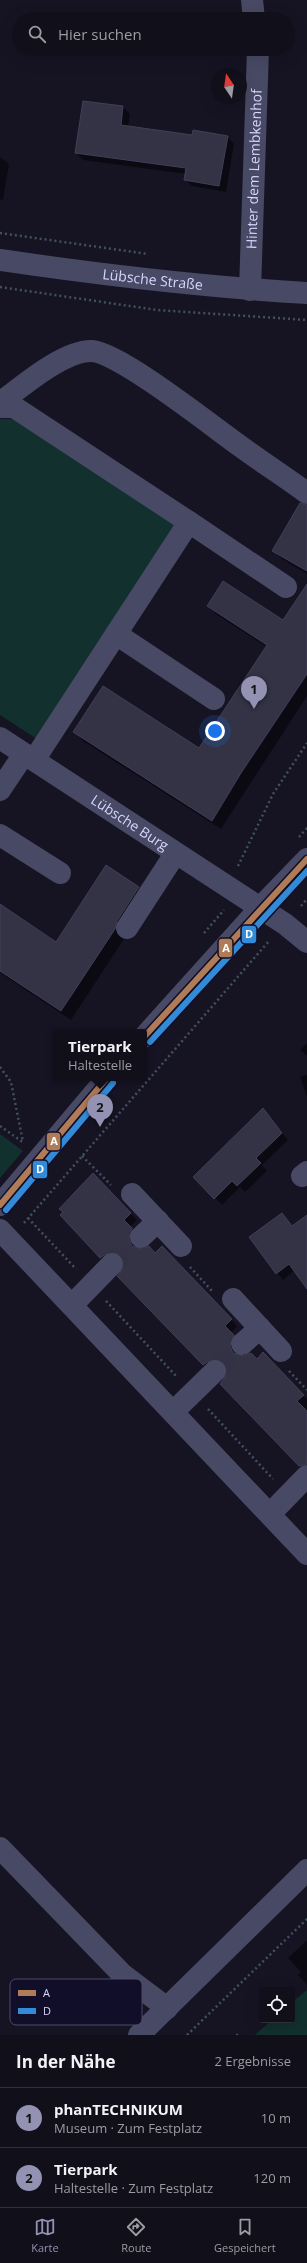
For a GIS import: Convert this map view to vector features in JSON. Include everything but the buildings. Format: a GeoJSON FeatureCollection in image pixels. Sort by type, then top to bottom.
{"type":"FeatureCollection","features":[{"type":"Feature","properties":{"kind":"street"},"geometry":{"type":"LineString","coordinates":[[252,0],[253,12]]}},
{"type":"Feature","properties":{"kind":"street","name":"Hinter dem Lembkenhof"},"geometry":{"type":"LineString","coordinates":[[250,290],[258,56]]}},
{"type":"Feature","properties":{"kind":"street","name":"Lübsche Straße"},"geometry":{"type":"LineString","coordinates":[[0,260],[76,271],[250,290],[307,293]]}},
{"type":"Feature","properties":{"kind":"street"},"geometry":{"type":"LineString","coordinates":[[0,403],[39,373],[61,361],[79,353],[91,351],[105,354],[174,398],[307,493]]}},
{"type":"Feature","properties":{"kind":"street"},"geometry":{"type":"LineString","coordinates":[[0,407],[14,407],[286,587]]}},
{"type":"Feature","properties":{"kind":"street"},"geometry":{"type":"LineString","coordinates":[[0,790],[29,757],[116,634],[189,522]]}},
{"type":"Feature","properties":{"kind":"street"},"geometry":{"type":"LineString","coordinates":[[116,634],[214,699]]}},
{"type":"Feature","properties":{"kind":"street","name":"Lübsche Burg"},"geometry":{"type":"LineString","coordinates":[[0,738],[175,854],[285,924],[307,942]]}},
{"type":"Feature","properties":{"kind":"street"},"geometry":{"type":"LineString","coordinates":[[0,835],[60,873]]}},
{"type":"Feature","properties":{"kind":"street"},"geometry":{"type":"LineString","coordinates":[[127,928],[175,854]]}},
{"type":"Feature","properties":{"kind":"street"},"geometry":{"type":"LineString","coordinates":[[147,1034],[260,908],[307,859]]}},
{"type":"Feature","properties":{"kind":"street"},"geometry":{"type":"LineString","coordinates":[[0,1205],[104,1081]]}},
{"type":"Feature","properties":{"kind":"street"},"geometry":{"type":"LineString","coordinates":[[123,1191],[158,1221],[181,1246]]}},
{"type":"Feature","properties":{"kind":"street"},"geometry":{"type":"LineString","coordinates":[[141,1237],[158,1221]]}},
{"type":"Feature","properties":{"kind":"street"},"geometry":{"type":"LineString","coordinates":[[5,1235],[307,1554]]}},
{"type":"Feature","properties":{"kind":"street"},"geometry":{"type":"LineString","coordinates":[[72,1305],[112,1264]]}},
{"type":"Feature","properties":{"kind":"street"},"geometry":{"type":"LineString","coordinates":[[224,1297],[260,1328],[283,1359]]}},
{"type":"Feature","properties":{"kind":"street"},"geometry":{"type":"LineString","coordinates":[[242,1344],[260,1328]]}},
{"type":"Feature","properties":{"kind":"street"},"geometry":{"type":"LineString","coordinates":[[173,1412],[215,1371]]}},
{"type":"Feature","properties":{"kind":"street"},"geometry":{"type":"LineString","coordinates":[[270,1514],[307,1476]]}},
{"type":"Feature","properties":{"kind":"street"},"geometry":{"type":"LineString","coordinates":[[0,1848],[122,1974],[129,1979]]}},
{"type":"Feature","properties":{"kind":"street"},"geometry":{"type":"LineString","coordinates":[[139,2035],[307,1870]]}},
{"type":"Feature","properties":{"kind":"street"},"geometry":{"type":"LineString","coordinates":[[142,1989],[167,2008]]}},
{"type":"Feature","properties":{"kind":"path"},"geometry":{"type":"LineString","coordinates":[[0,233],[156,255]]}},
{"type":"Feature","properties":{"kind":"path"},"geometry":{"type":"LineString","coordinates":[[0,287],[156,310],[307,320]]}},
{"type":"Feature","properties":{"kind":"path"},"geometry":{"type":"LineString","coordinates":[[237,868],[273,794],[307,743]]}},
{"type":"Feature","properties":{"kind":"path"},"geometry":{"type":"LineString","coordinates":[[5,1235],[28,1218],[307,900]]}},
{"type":"Feature","properties":{"kind":"path"},"geometry":{"type":"LineString","coordinates":[[0,1067],[11,1082],[23,1142]]}},
{"type":"Feature","properties":{"kind":"path"},"geometry":{"type":"LineString","coordinates":[[82,1156],[123,1191]]}},
{"type":"Feature","properties":{"kind":"path"},"geometry":{"type":"LineString","coordinates":[[28,1218],[288,1495]]}},
{"type":"Feature","properties":{"kind":"path"},"geometry":{"type":"LineString","coordinates":[[189,1266],[224,1297]]}},
{"type":"Feature","properties":{"kind":"path"},"geometry":{"type":"LineString","coordinates":[[283,1359],[307,1390]]}},
{"type":"Feature","properties":{"kind":"path"},"geometry":{"type":"LineString","coordinates":[[187,2035],[307,1919]]}},
{"type":"Feature","properties":{"kind":"green space"},"geometry":{"type":"Polygon","coordinates":[[[0,419],[11,419],[25,425],[180,526],[37,739],[0,715],[0,419]]]}},
{"type":"Feature","properties":{"kind":"green space"},"geometry":{"type":"Polygon","coordinates":[[[0,1134],[23,1151],[0,1178],[0,1134]]]}},
{"type":"Feature","properties":{"kind":"green space"},"geometry":{"type":"Polygon","coordinates":[[[307,1990],[307,2035],[255,2035],[269,2023],[295,2023],[295,2000],[307,1990]]]}},
{"type":"Feature","properties":{"kind":"tunnel"},"geometry":{"type":"LineString","coordinates":[[112,1264],[141,1237]]}},
{"type":"Feature","properties":{"kind":"tunnel"},"geometry":{"type":"LineString","coordinates":[[215,1371],[242,1344]]}},
{"type":"Feature","properties":{"kind":"transit line","name":"A"},"geometry":{"type":"LineString","coordinates":[[147,1034],[307,859]]}},
{"type":"Feature","properties":{"kind":"transit line","name":"D"},"geometry":{"type":"LineString","coordinates":[[150,1042],[307,871]]}},
{"type":"Feature","properties":{"kind":"transit line","name":"A"},"geometry":{"type":"LineString","coordinates":[[0,1205],[104,1081]]}},
{"type":"Feature","properties":{"kind":"transit line","name":"D"},"geometry":{"type":"LineString","coordinates":[[6,1210],[113,1083]]}},
{"type":"Feature","properties":{"kind":"place","name":"phanTECHNIKUM"},"geometry":{"type":"Point","coordinates":[254,709]}},
{"type":"Feature","properties":{"kind":"place","name":"Tierpark"},"geometry":{"type":"Point","coordinates":[100,1127]}}]}
